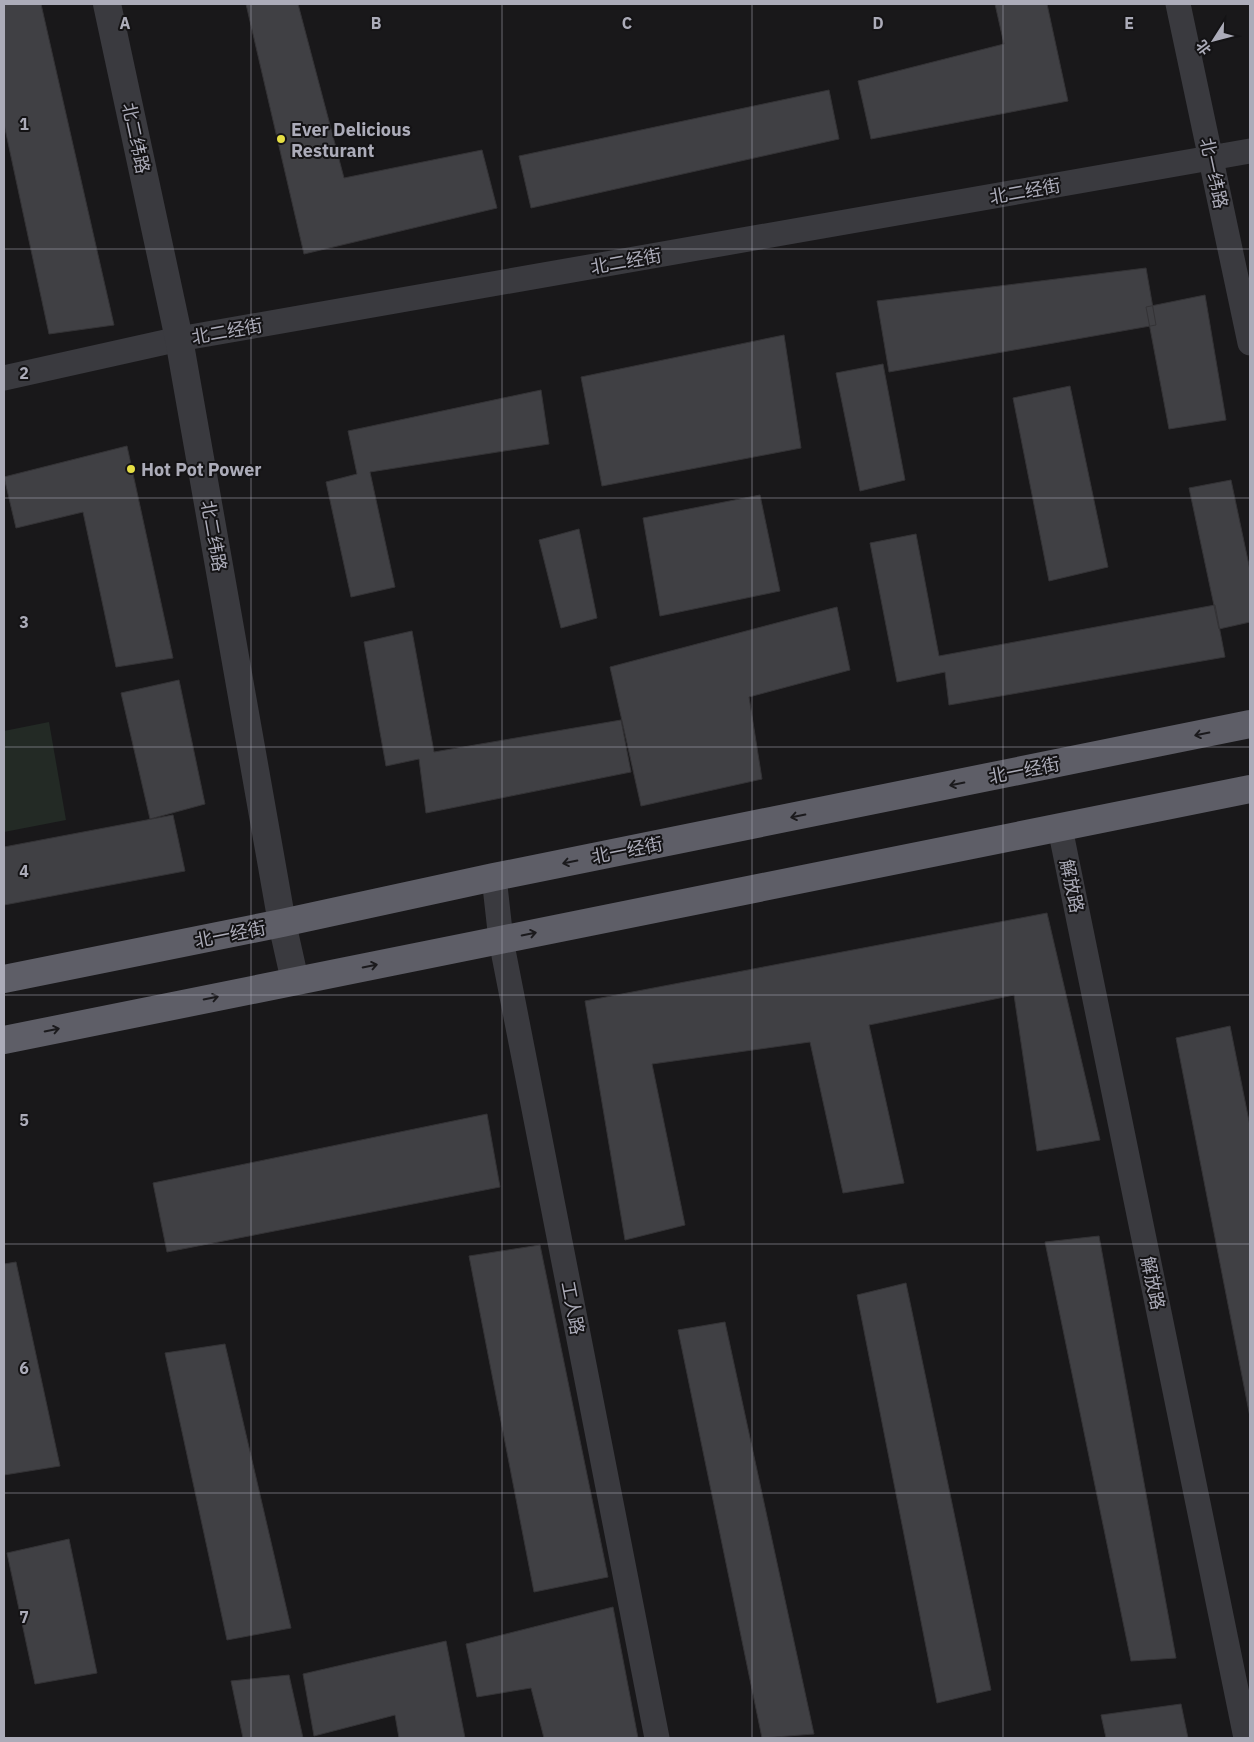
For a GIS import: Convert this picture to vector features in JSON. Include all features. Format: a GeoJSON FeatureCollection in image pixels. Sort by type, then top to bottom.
{"type":"FeatureCollection","features":[{"type":"Feature","properties":{"kind":"highway","name":"北一经街"},"geometry":{"type":"LineString","coordinates":[[4,979],[282,923],[494,877],[1250,724]]}},
{"type":"Feature","properties":{"kind":"highway"},"geometry":{"type":"LineString","coordinates":[[4,1040],[1250,789]]}},
{"type":"Feature","properties":{"kind":"street","name":"北二纬路"},"geometry":{"type":"LineString","coordinates":[[107,4],[179,339],[282,923],[295,981]]}},
{"type":"Feature","properties":{"kind":"street","name":"北一纬路"},"geometry":{"type":"LineString","coordinates":[[1178,4],[1250,343]]}},
{"type":"Feature","properties":{"kind":"street","name":"北二经街"},"geometry":{"type":"LineString","coordinates":[[4,378],[179,339],[1250,151]]}},
{"type":"Feature","properties":{"kind":"street","name":"解放路"},"geometry":{"type":"LineString","coordinates":[[1060,828],[1246,1738]]}},
{"type":"Feature","properties":{"kind":"street","name":"工人路"},"geometry":{"type":"LineString","coordinates":[[494,877],[501,940],[657,1738]]}},
{"type":"Feature","properties":{"kind":"shaded area"},"geometry":{"type":"Polygon","coordinates":[[[49,722],[66,820],[4,832],[4,731],[49,722]]]}},
{"type":"Feature","properties":{"kind":"building"},"geometry":{"type":"Polygon","coordinates":[[[4,4],[41,4],[114,325],[49,334],[4,124],[4,4]]]}},
{"type":"Feature","properties":{"kind":"building"},"geometry":{"type":"Polygon","coordinates":[[[246,4],[298,4],[344,178],[482,150],[497,208],[304,254],[246,4]]]}},
{"type":"Feature","properties":{"kind":"building"},"geometry":{"type":"Polygon","coordinates":[[[995,4],[1047,4],[1068,101],[871,139],[858,81],[1004,44],[995,4]]]}},
{"type":"Feature","properties":{"kind":"building"},"geometry":{"type":"Polygon","coordinates":[[[829,90],[839,139],[531,208],[519,156],[829,90]]]}},
{"type":"Feature","properties":{"kind":"building"},"geometry":{"type":"Polygon","coordinates":[[[1146,268],[1156,325],[889,372],[877,301],[1146,268]]]}},
{"type":"Feature","properties":{"kind":"building"},"geometry":{"type":"Polygon","coordinates":[[[1205,295],[1226,420],[1169,429],[1146,307],[1205,295]]]}},
{"type":"Feature","properties":{"kind":"building"},"geometry":{"type":"Polygon","coordinates":[[[784,335],[801,448],[602,486],[581,377],[784,335]]]}},
{"type":"Feature","properties":{"kind":"building"},"geometry":{"type":"Polygon","coordinates":[[[883,364],[905,480],[860,491],[836,373],[883,364]]]}},
{"type":"Feature","properties":{"kind":"building"},"geometry":{"type":"Polygon","coordinates":[[[1070,386],[1108,567],[1049,581],[1013,398],[1070,386]]]}},
{"type":"Feature","properties":{"kind":"building"},"geometry":{"type":"Polygon","coordinates":[[[541,390],[549,444],[370,472],[395,587],[351,597],[326,482],[357,474],[348,431],[541,390]]]}},
{"type":"Feature","properties":{"kind":"building"},"geometry":{"type":"Polygon","coordinates":[[[127,446],[173,658],[116,667],[83,512],[16,528],[4,477],[127,446]]]}},
{"type":"Feature","properties":{"kind":"building"},"geometry":{"type":"Polygon","coordinates":[[[1231,480],[1250,570],[1250,622],[1219,629],[1189,488],[1231,480]]]}},
{"type":"Feature","properties":{"kind":"building"},"geometry":{"type":"Polygon","coordinates":[[[760,495],[780,591],[660,616],[643,518],[760,495]]]}},
{"type":"Feature","properties":{"kind":"building"},"geometry":{"type":"Polygon","coordinates":[[[579,529],[597,618],[561,628],[539,540],[579,529]]]}},
{"type":"Feature","properties":{"kind":"building"},"geometry":{"type":"Polygon","coordinates":[[[916,534],[939,656],[1215,605],[1225,657],[949,705],[945,672],[897,682],[870,543],[916,534]]]}},
{"type":"Feature","properties":{"kind":"building"},"geometry":{"type":"Polygon","coordinates":[[[837,607],[850,670],[749,697],[762,779],[641,806],[610,667],[837,607]]]}},
{"type":"Feature","properties":{"kind":"building"},"geometry":{"type":"Polygon","coordinates":[[[412,631],[434,752],[621,720],[631,772],[426,813],[419,759],[386,766],[364,642],[412,631]]]}},
{"type":"Feature","properties":{"kind":"building"},"geometry":{"type":"Polygon","coordinates":[[[179,680],[205,804],[150,819],[121,693],[179,680]]]}},
{"type":"Feature","properties":{"kind":"building"},"geometry":{"type":"Polygon","coordinates":[[[173,815],[185,871],[4,905],[4,847],[173,815]]]}},
{"type":"Feature","properties":{"kind":"building"},"geometry":{"type":"Polygon","coordinates":[[[1047,913],[1100,1140],[1037,1151],[1014,995],[869,1025],[904,1183],[843,1193],[810,1042],[652,1064],[685,1225],[625,1240],[585,1001],[1047,913]]]}},
{"type":"Feature","properties":{"kind":"building"},"geometry":{"type":"Polygon","coordinates":[[[1230,1026],[1250,1126],[1250,1417],[1176,1038],[1230,1026]]]}},
{"type":"Feature","properties":{"kind":"building"},"geometry":{"type":"Polygon","coordinates":[[[487,1114],[500,1187],[167,1252],[153,1183],[487,1114]]]}},
{"type":"Feature","properties":{"kind":"building"},"geometry":{"type":"Polygon","coordinates":[[[1099,1236],[1176,1658],[1131,1661],[1045,1242],[1099,1236]]]}},
{"type":"Feature","properties":{"kind":"building"},"geometry":{"type":"Polygon","coordinates":[[[540,1245],[608,1577],[534,1592],[469,1256],[540,1245]]]}},
{"type":"Feature","properties":{"kind":"building"},"geometry":{"type":"Polygon","coordinates":[[[16,1262],[60,1466],[4,1475],[4,1264],[16,1262]]]}},
{"type":"Feature","properties":{"kind":"building"},"geometry":{"type":"Polygon","coordinates":[[[906,1283],[991,1690],[937,1703],[857,1295],[906,1283]]]}},
{"type":"Feature","properties":{"kind":"building"},"geometry":{"type":"Polygon","coordinates":[[[725,1322],[814,1734],[762,1738],[678,1330],[725,1322]]]}},
{"type":"Feature","properties":{"kind":"building"},"geometry":{"type":"Polygon","coordinates":[[[225,1344],[291,1628],[227,1640],[165,1353],[225,1344]]]}},
{"type":"Feature","properties":{"kind":"building"},"geometry":{"type":"Polygon","coordinates":[[[69,1539],[97,1673],[35,1684],[7,1553],[69,1539]]]}},
{"type":"Feature","properties":{"kind":"building"},"geometry":{"type":"Polygon","coordinates":[[[613,1607],[638,1738],[544,1738],[531,1688],[477,1697],[466,1644],[613,1607]]]}},
{"type":"Feature","properties":{"kind":"building"},"geometry":{"type":"Polygon","coordinates":[[[446,1641],[465,1738],[399,1738],[395,1715],[314,1736],[303,1674],[446,1641]]]}},
{"type":"Feature","properties":{"kind":"building"},"geometry":{"type":"Polygon","coordinates":[[[289,1675],[303,1738],[243,1738],[231,1681],[289,1675]]]}},
{"type":"Feature","properties":{"kind":"building"},"geometry":{"type":"Polygon","coordinates":[[[1181,1704],[1188,1738],[1106,1738],[1101,1715],[1181,1704]]]}},
{"type":"Feature","properties":{"kind":"place","name":"Ever Delicious Resturant"},"geometry":{"type":"Point","coordinates":[281,139]}},
{"type":"Feature","properties":{"kind":"place","name":"Hot Pot Power"},"geometry":{"type":"Point","coordinates":[131,469]}}]}
